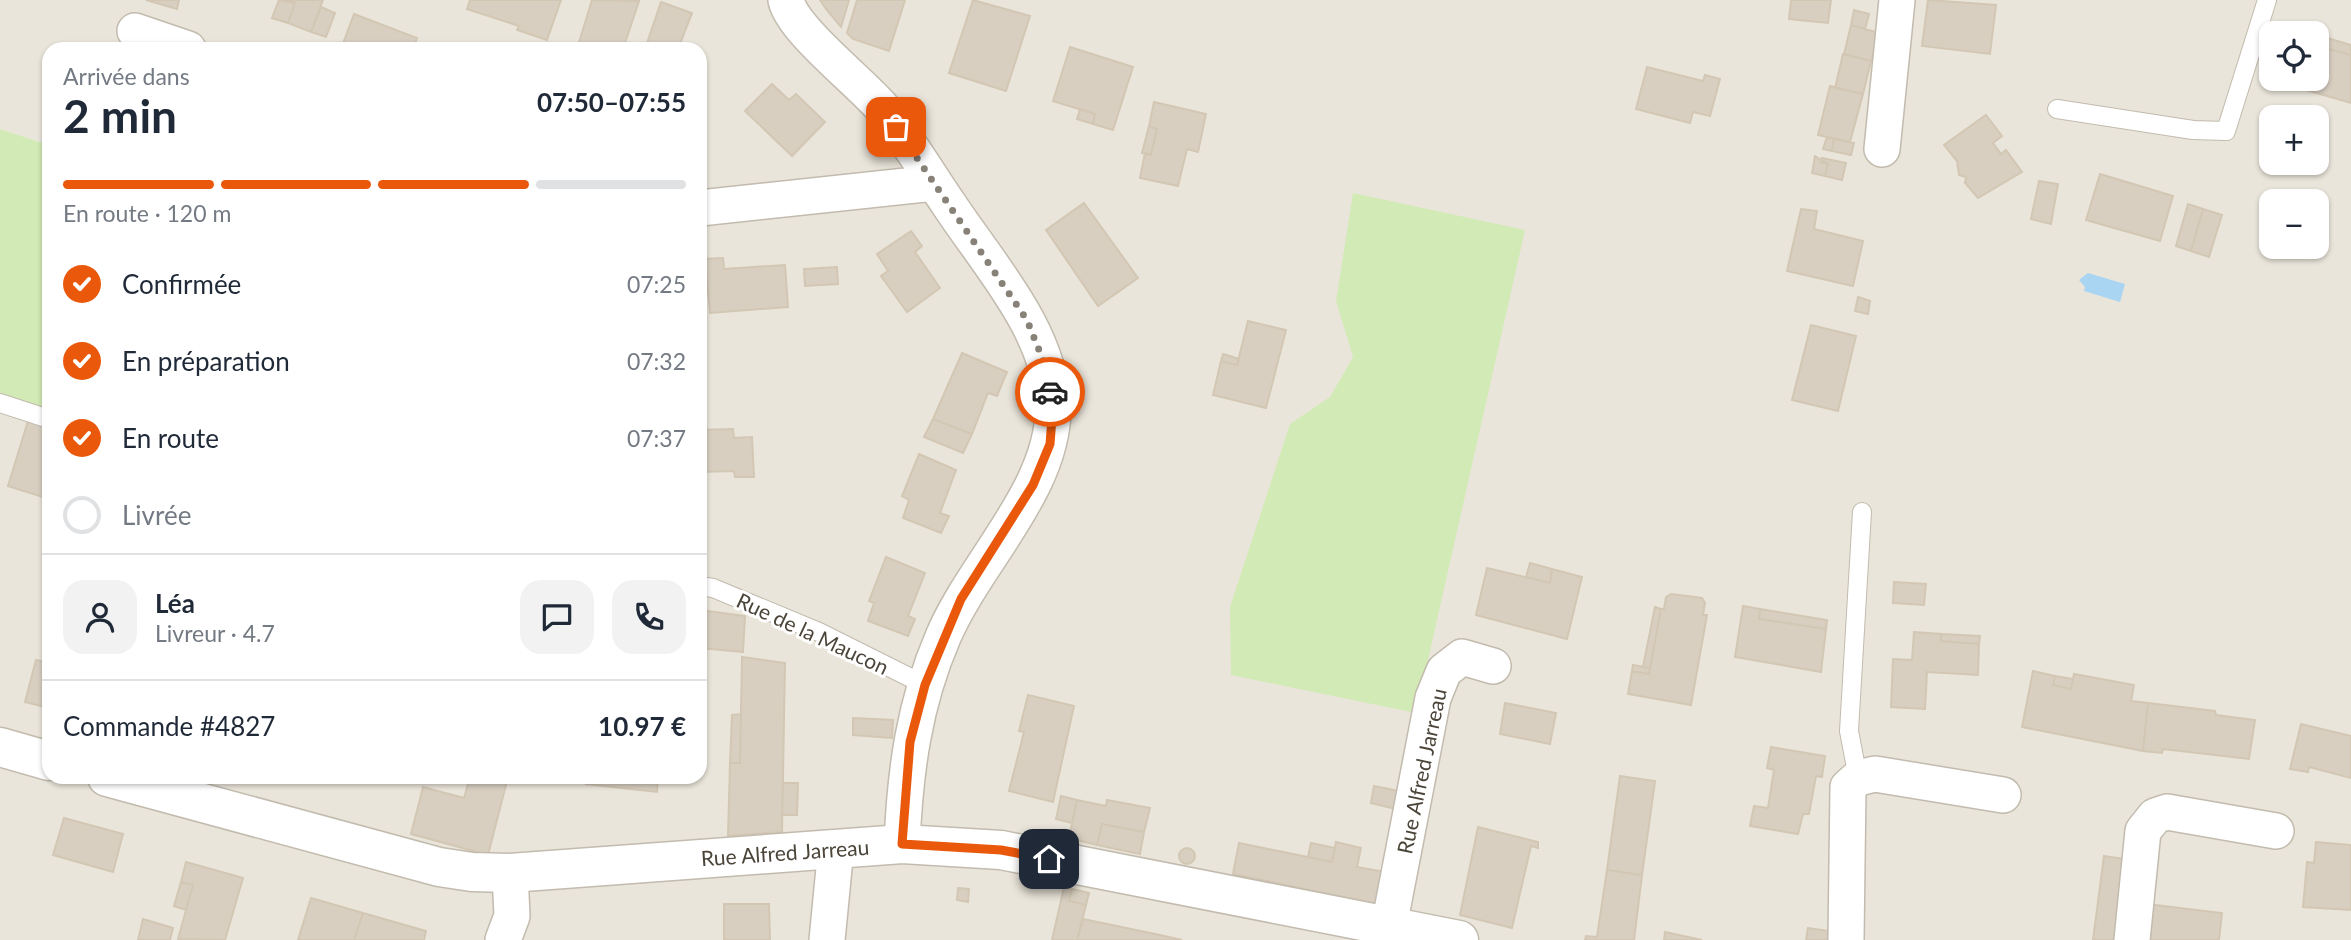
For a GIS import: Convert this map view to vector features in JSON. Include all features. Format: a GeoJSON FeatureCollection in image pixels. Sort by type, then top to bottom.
{"type":"FeatureCollection","features":[{"type":"Feature","properties":{"kind":"street"},"geometry":{"type":"LineString","coordinates":[[786,0],[801,24],[883,109],[1027,320],[1045,365],[1053,405],[1050,444],[1033,485],[961,599],[925,685],[910,742],[902,844]]}},
{"type":"Feature","properties":{"kind":"street"},"geometry":{"type":"LineString","coordinates":[[1882,149],[1897,0]]}},
{"type":"Feature","properties":{"kind":"street"},"geometry":{"type":"LineString","coordinates":[[135,31],[167,42]]}},
{"type":"Feature","properties":{"kind":"street"},"geometry":{"type":"LineString","coordinates":[[707,207],[934,183]]}},
{"type":"Feature","properties":{"kind":"street","name":"Rue Alfred Jarreau"},"geometry":{"type":"LineString","coordinates":[[1389,926],[1437,689],[1444,671],[1462,657],[1493,666]]}},
{"type":"Feature","properties":{"kind":"street"},"geometry":{"type":"LineString","coordinates":[[0,747],[42,759]]}},
{"type":"Feature","properties":{"kind":"street"},"geometry":{"type":"LineString","coordinates":[[1846,940],[1848,787],[1858,778],[1875,775],[2003,795]]}},
{"type":"Feature","properties":{"kind":"street","name":"Rue Alfred Jarreau"},"geometry":{"type":"LineString","coordinates":[[133,784],[439,867],[472,872],[510,873],[902,844],[1001,850],[1458,940]]}},
{"type":"Feature","properties":{"kind":"street"},"geometry":{"type":"LineString","coordinates":[[2132,940],[2143,831],[2155,816],[2167,812],[2276,831]]}},
{"type":"Feature","properties":{"kind":"street"},"geometry":{"type":"LineString","coordinates":[[827,940],[836,848]]}},
{"type":"Feature","properties":{"kind":"street"},"geometry":{"type":"LineString","coordinates":[[503,940],[512,916],[510,873]]}},
{"type":"Feature","properties":{"kind":"lane"},"geometry":{"type":"LineString","coordinates":[[2057,109],[2193,130],[2226,131],[2267,0]]}},
{"type":"Feature","properties":{"kind":"lane"},"geometry":{"type":"LineString","coordinates":[[0,403],[42,417]]}},
{"type":"Feature","properties":{"kind":"lane"},"geometry":{"type":"LineString","coordinates":[[1858,778],[1849,731],[1862,512]]}},
{"type":"Feature","properties":{"kind":"lane","name":"Rue de la Maucon"},"geometry":{"type":"LineString","coordinates":[[707,587],[819,632],[925,685]]}},
{"type":"Feature","properties":{"kind":"shaded area"},"geometry":{"type":"Polygon","coordinates":[[[0,0],[2351,0],[2351,940],[0,940],[0,396],[42,409],[42,784],[707,784],[707,42],[42,42],[42,143],[0,129],[0,0]]]}},
{"type":"Feature","properties":{"kind":"green space"},"geometry":{"type":"Polygon","coordinates":[[[0,129],[42,143],[42,409],[0,396],[0,129]]]}},
{"type":"Feature","properties":{"kind":"green space"},"geometry":{"type":"Polygon","coordinates":[[[1353,193],[1525,230],[1416,713],[1231,675],[1230,607],[1290,424],[1330,397],[1353,357],[1336,301],[1353,193]]]}},
{"type":"Feature","properties":{"kind":"water"},"geometry":{"type":"Polygon","coordinates":[[[2088,273],[2125,284],[2120,302],[2084,291],[2085,287],[2079,280],[2088,273]]]}},
{"type":"Feature","properties":{"kind":"building"},"geometry":{"type":"Polygon","coordinates":[[[146,0],[179,0],[177,9],[146,0]]]}},
{"type":"Feature","properties":{"kind":"building"},"geometry":{"type":"Polygon","coordinates":[[[279,0],[295,3],[288,23],[272,18],[279,0]]]}},
{"type":"Feature","properties":{"kind":"building"},"geometry":{"type":"Polygon","coordinates":[[[286,0],[323,0],[311,32],[288,23],[295,3],[286,0]]]}},
{"type":"Feature","properties":{"kind":"building"},"geometry":{"type":"Polygon","coordinates":[[[470,0],[561,0],[547,40],[517,30],[519,26],[467,9],[470,0]]]}},
{"type":"Feature","properties":{"kind":"building"},"geometry":{"type":"Polygon","coordinates":[[[592,0],[639,1],[625,42],[579,42],[592,0]]]}},
{"type":"Feature","properties":{"kind":"building"},"geometry":{"type":"Polygon","coordinates":[[[820,0],[849,0],[841,27],[826,9],[820,0]]]}},
{"type":"Feature","properties":{"kind":"building"},"geometry":{"type":"Polygon","coordinates":[[[857,0],[905,0],[889,51],[853,39],[847,33],[857,0]]]}},
{"type":"Feature","properties":{"kind":"building"},"geometry":{"type":"Polygon","coordinates":[[[973,0],[1030,16],[1006,91],[949,73],[973,0]]]}},
{"type":"Feature","properties":{"kind":"building"},"geometry":{"type":"Polygon","coordinates":[[[1791,0],[1831,0],[1828,23],[1789,19],[1791,0]]]}},
{"type":"Feature","properties":{"kind":"building"},"geometry":{"type":"Polygon","coordinates":[[[1928,0],[1996,5],[1990,54],[1922,46],[1928,0]]]}},
{"type":"Feature","properties":{"kind":"building"},"geometry":{"type":"Polygon","coordinates":[[[661,2],[692,13],[681,42],[647,42],[661,2]]]}},
{"type":"Feature","properties":{"kind":"building"},"geometry":{"type":"Polygon","coordinates":[[[321,7],[335,13],[326,37],[311,32],[321,7]]]}},
{"type":"Feature","properties":{"kind":"building"},"geometry":{"type":"Polygon","coordinates":[[[1854,10],[1869,14],[1865,29],[1851,25],[1854,10]]]}},
{"type":"Feature","properties":{"kind":"building"},"geometry":{"type":"Polygon","coordinates":[[[354,14],[417,38],[416,42],[344,42],[354,14]]]}},
{"type":"Feature","properties":{"kind":"building"},"geometry":{"type":"Polygon","coordinates":[[[1851,25],[1879,33],[1871,61],[1844,54],[1851,25]]]}},
{"type":"Feature","properties":{"kind":"building"},"geometry":{"type":"Polygon","coordinates":[[[2329,39],[2351,45],[2351,55],[2329,49],[2329,39]]]}},
{"type":"Feature","properties":{"kind":"building"},"geometry":{"type":"Polygon","coordinates":[[[1070,47],[1133,67],[1113,130],[1093,124],[1095,114],[1053,101],[1070,47]]]}},
{"type":"Feature","properties":{"kind":"building"},"geometry":{"type":"Polygon","coordinates":[[[2329,49],[2351,55],[2351,103],[2310,91],[2329,91],[2329,49]]]}},
{"type":"Feature","properties":{"kind":"building"},"geometry":{"type":"Polygon","coordinates":[[[1843,54],[1871,61],[1863,94],[1835,88],[1843,54]]]}},
{"type":"Feature","properties":{"kind":"building"},"geometry":{"type":"Polygon","coordinates":[[[1647,67],[1703,81],[1705,75],[1720,79],[1710,116],[1693,112],[1690,123],[1636,109],[1647,67]]]}},
{"type":"Feature","properties":{"kind":"building"},"geometry":{"type":"Polygon","coordinates":[[[772,84],[789,100],[796,94],[825,122],[792,156],[745,111],[772,84]]]}},
{"type":"Feature","properties":{"kind":"building"},"geometry":{"type":"Polygon","coordinates":[[[1830,86],[1863,94],[1850,142],[1818,135],[1830,86]]]}},
{"type":"Feature","properties":{"kind":"building"},"geometry":{"type":"Polygon","coordinates":[[[1154,102],[1206,114],[1198,152],[1187,149],[1178,186],[1140,178],[1145,153],[1151,155],[1157,129],[1149,126],[1154,102]]]}},
{"type":"Feature","properties":{"kind":"building"},"geometry":{"type":"Polygon","coordinates":[[[1080,109],[1095,114],[1093,124],[1077,119],[1080,109]]]}},
{"type":"Feature","properties":{"kind":"building"},"geometry":{"type":"Polygon","coordinates":[[[1986,115],[2002,136],[1993,143],[2001,154],[2006,150],[2022,172],[1978,198],[1965,183],[1966,177],[1959,175],[1957,161],[1944,145],[1986,115]]]}},
{"type":"Feature","properties":{"kind":"building"},"geometry":{"type":"Polygon","coordinates":[[[1149,126],[1157,129],[1151,155],[1142,153],[1149,126]]]}},
{"type":"Feature","properties":{"kind":"building"},"geometry":{"type":"Polygon","coordinates":[[[1827,137],[1834,139],[1832,151],[1823,149],[1827,137]]]}},
{"type":"Feature","properties":{"kind":"building"},"geometry":{"type":"Polygon","coordinates":[[[1834,139],[1854,143],[1851,155],[1832,151],[1834,139]]]}},
{"type":"Feature","properties":{"kind":"building"},"geometry":{"type":"Polygon","coordinates":[[[1815,156],[1828,164],[1825,176],[1812,173],[1815,156]]]}},
{"type":"Feature","properties":{"kind":"building"},"geometry":{"type":"Polygon","coordinates":[[[1822,158],[1846,163],[1842,180],[1825,176],[1828,164],[1821,162],[1822,158]]]}},
{"type":"Feature","properties":{"kind":"building"},"geometry":{"type":"Polygon","coordinates":[[[2100,174],[2173,196],[2160,241],[2086,220],[2100,174]]]}},
{"type":"Feature","properties":{"kind":"building"},"geometry":{"type":"Polygon","coordinates":[[[2039,181],[2058,184],[2051,224],[2031,219],[2039,181]]]}},
{"type":"Feature","properties":{"kind":"building"},"geometry":{"type":"Polygon","coordinates":[[[1084,203],[1138,278],[1098,306],[1046,230],[1084,203]]]}},
{"type":"Feature","properties":{"kind":"building"},"geometry":{"type":"Polygon","coordinates":[[[2188,204],[2203,209],[2191,251],[2176,246],[2188,204]]]}},
{"type":"Feature","properties":{"kind":"building"},"geometry":{"type":"Polygon","coordinates":[[[1801,209],[1817,211],[1814,229],[1863,241],[1853,286],[1787,271],[1801,209]]]}},
{"type":"Feature","properties":{"kind":"building"},"geometry":{"type":"Polygon","coordinates":[[[2203,209],[2222,215],[2209,257],[2191,251],[2203,209]]]}},
{"type":"Feature","properties":{"kind":"building"},"geometry":{"type":"Polygon","coordinates":[[[911,231],[922,246],[915,252],[940,288],[907,312],[881,276],[888,271],[877,254],[911,231]]]}},
{"type":"Feature","properties":{"kind":"building"},"geometry":{"type":"Polygon","coordinates":[[[723,258],[724,269],[785,265],[788,307],[710,313],[707,259],[723,258]]]}},
{"type":"Feature","properties":{"kind":"building"},"geometry":{"type":"Polygon","coordinates":[[[837,267],[838,284],[805,286],[804,269],[837,267]]]}},
{"type":"Feature","properties":{"kind":"building"},"geometry":{"type":"Polygon","coordinates":[[[1858,297],[1870,301],[1868,314],[1855,311],[1858,297]]]}},
{"type":"Feature","properties":{"kind":"building"},"geometry":{"type":"Polygon","coordinates":[[[1248,321],[1286,330],[1266,408],[1213,395],[1221,361],[1237,365],[1248,321]]]}},
{"type":"Feature","properties":{"kind":"building"},"geometry":{"type":"Polygon","coordinates":[[[1811,325],[1856,336],[1838,411],[1792,400],[1811,325]]]}},
{"type":"Feature","properties":{"kind":"building"},"geometry":{"type":"Polygon","coordinates":[[[962,353],[1007,372],[997,396],[988,393],[972,434],[933,419],[962,353]]]}},
{"type":"Feature","properties":{"kind":"building"},"geometry":{"type":"Polygon","coordinates":[[[1223,354],[1239,359],[1237,365],[1221,361],[1223,354]]]}},
{"type":"Feature","properties":{"kind":"building"},"geometry":{"type":"Polygon","coordinates":[[[933,419],[972,434],[963,453],[924,437],[933,419]]]}},
{"type":"Feature","properties":{"kind":"building"},"geometry":{"type":"Polygon","coordinates":[[[28,421],[42,425],[42,497],[8,486],[28,421]]]}},
{"type":"Feature","properties":{"kind":"building"},"geometry":{"type":"Polygon","coordinates":[[[733,429],[734,438],[752,437],[754,477],[735,477],[734,471],[707,472],[707,430],[733,429]]]}},
{"type":"Feature","properties":{"kind":"building"},"geometry":{"type":"Polygon","coordinates":[[[919,454],[956,470],[940,513],[949,516],[941,533],[903,518],[909,500],[902,496],[919,454]]]}},
{"type":"Feature","properties":{"kind":"building"},"geometry":{"type":"Polygon","coordinates":[[[886,557],[925,573],[908,616],[915,619],[908,636],[868,621],[874,603],[869,601],[886,557]]]}},
{"type":"Feature","properties":{"kind":"building"},"geometry":{"type":"Polygon","coordinates":[[[1530,563],[1552,569],[1550,583],[1526,577],[1530,563]]]}},
{"type":"Feature","properties":{"kind":"building"},"geometry":{"type":"Polygon","coordinates":[[[1487,568],[1550,583],[1552,569],[1582,577],[1567,639],[1476,615],[1487,568]]]}},
{"type":"Feature","properties":{"kind":"building"},"geometry":{"type":"Polygon","coordinates":[[[1894,582],[1926,584],[1924,605],[1893,603],[1894,582]]]}},
{"type":"Feature","properties":{"kind":"building"},"geometry":{"type":"Polygon","coordinates":[[[1671,594],[1702,598],[1705,603],[1703,615],[1707,615],[1691,705],[1628,694],[1632,671],[1649,674],[1661,609],[1664,609],[1666,597],[1671,594]]]}},
{"type":"Feature","properties":{"kind":"building"},"geometry":{"type":"Polygon","coordinates":[[[1743,606],[1760,609],[1759,619],[1826,629],[1821,672],[1735,657],[1743,606]]]}},
{"type":"Feature","properties":{"kind":"building"},"geometry":{"type":"Polygon","coordinates":[[[1655,607],[1661,609],[1650,668],[1643,667],[1655,607]]]}},
{"type":"Feature","properties":{"kind":"building"},"geometry":{"type":"Polygon","coordinates":[[[1760,609],[1827,620],[1826,629],[1759,619],[1760,609]]]}},
{"type":"Feature","properties":{"kind":"building"},"geometry":{"type":"Polygon","coordinates":[[[707,611],[745,616],[743,652],[707,649],[707,611]]]}},
{"type":"Feature","properties":{"kind":"building"},"geometry":{"type":"Polygon","coordinates":[[[1914,632],[1941,634],[1941,641],[1979,644],[1978,675],[1927,672],[1925,709],[1891,707],[1893,659],[1912,660],[1914,632]]]}},
{"type":"Feature","properties":{"kind":"building"},"geometry":{"type":"Polygon","coordinates":[[[1941,634],[1980,636],[1979,644],[1941,641],[1941,634]]]}},
{"type":"Feature","properties":{"kind":"building"},"geometry":{"type":"Polygon","coordinates":[[[742,657],[785,663],[782,832],[728,836],[730,763],[740,763],[742,657]]]}},
{"type":"Feature","properties":{"kind":"building"},"geometry":{"type":"Polygon","coordinates":[[[36,660],[42,661],[42,706],[25,702],[36,660]]]}},
{"type":"Feature","properties":{"kind":"building"},"geometry":{"type":"Polygon","coordinates":[[[1633,665],[1650,668],[1649,674],[1632,671],[1633,665]]]}},
{"type":"Feature","properties":{"kind":"building"},"geometry":{"type":"Polygon","coordinates":[[[2033,671],[2055,676],[2053,685],[2071,689],[2074,674],[2134,685],[2131,701],[2148,703],[2143,751],[2022,727],[2033,671]]]}},
{"type":"Feature","properties":{"kind":"building"},"geometry":{"type":"Polygon","coordinates":[[[2055,676],[2073,679],[2071,689],[2053,685],[2055,676]]]}},
{"type":"Feature","properties":{"kind":"building"},"geometry":{"type":"Polygon","coordinates":[[[1028,695],[1074,706],[1053,802],[1009,791],[1024,732],[1019,731],[1028,695]]]}},
{"type":"Feature","properties":{"kind":"building"},"geometry":{"type":"Polygon","coordinates":[[[1505,703],[1556,713],[1550,744],[1500,734],[1505,703]]]}},
{"type":"Feature","properties":{"kind":"building"},"geometry":{"type":"Polygon","coordinates":[[[2148,703],[2215,711],[2216,715],[2255,720],[2249,759],[2163,749],[2162,753],[2143,751],[2148,703]]]}},
{"type":"Feature","properties":{"kind":"building"},"geometry":{"type":"Polygon","coordinates":[[[741,714],[740,763],[730,763],[732,715],[741,714]]]}},
{"type":"Feature","properties":{"kind":"building"},"geometry":{"type":"Polygon","coordinates":[[[853,718],[893,720],[892,738],[853,735],[853,718]]]}},
{"type":"Feature","properties":{"kind":"building"},"geometry":{"type":"Polygon","coordinates":[[[2301,724],[2351,736],[2351,778],[2309,767],[2308,772],[2290,769],[2301,724]]]}},
{"type":"Feature","properties":{"kind":"building"},"geometry":{"type":"Polygon","coordinates":[[[1771,747],[1825,756],[1822,777],[1816,776],[1809,814],[1803,814],[1798,834],[1750,826],[1754,806],[1768,808],[1774,770],[1767,768],[1771,747]]]}},
{"type":"Feature","properties":{"kind":"building"},"geometry":{"type":"Polygon","coordinates":[[[1620,776],[1655,781],[1642,875],[1607,870],[1620,776]]]}},
{"type":"Feature","properties":{"kind":"building"},"geometry":{"type":"Polygon","coordinates":[[[783,783],[798,783],[797,815],[782,815],[783,783]]]}},
{"type":"Feature","properties":{"kind":"building"},"geometry":{"type":"Polygon","coordinates":[[[468,784],[506,784],[488,855],[411,834],[423,787],[464,798],[468,784]]]}},
{"type":"Feature","properties":{"kind":"building"},"geometry":{"type":"Polygon","coordinates":[[[586,784],[658,784],[657,792],[586,784]]]}},
{"type":"Feature","properties":{"kind":"building"},"geometry":{"type":"Polygon","coordinates":[[[1374,786],[1404,792],[1400,810],[1371,803],[1374,786]]]}},
{"type":"Feature","properties":{"kind":"building"},"geometry":{"type":"Polygon","coordinates":[[[1061,796],[1077,800],[1072,823],[1056,819],[1061,796]]]}},
{"type":"Feature","properties":{"kind":"building"},"geometry":{"type":"Polygon","coordinates":[[[1077,800],[1106,806],[1107,800],[1150,808],[1144,832],[1102,824],[1097,845],[1069,838],[1077,800]]]}},
{"type":"Feature","properties":{"kind":"building"},"geometry":{"type":"Polygon","coordinates":[[[64,818],[123,834],[113,872],[53,855],[64,818]]]}},
{"type":"Feature","properties":{"kind":"building"},"geometry":{"type":"Polygon","coordinates":[[[1102,824],[1144,832],[1140,854],[1097,845],[1102,824]]]}},
{"type":"Feature","properties":{"kind":"building"},"geometry":{"type":"Polygon","coordinates":[[[1478,827],[1538,842],[1538,848],[1531,846],[1512,928],[1460,915],[1478,827]]]}},
{"type":"Feature","properties":{"kind":"building"},"geometry":{"type":"Polygon","coordinates":[[[1336,842],[1361,848],[1357,867],[1385,872],[1378,904],[1233,874],[1239,843],[1332,862],[1336,842]]]}},
{"type":"Feature","properties":{"kind":"building"},"geometry":{"type":"Polygon","coordinates":[[[2316,842],[2351,845],[2351,910],[2303,907],[2307,862],[2314,863],[2316,842]]]}},
{"type":"Feature","properties":{"kind":"building"},"geometry":{"type":"Polygon","coordinates":[[[1311,843],[1335,848],[1332,862],[1308,857],[1311,843]]]}},
{"type":"Feature","properties":{"kind":"building"},"geometry":{"type":"Polygon","coordinates":[[[1184,848],[1190,848],[1195,856],[1193,862],[1184,864],[1179,859],[1179,853],[1184,848]]]}},
{"type":"Feature","properties":{"kind":"building"},"geometry":{"type":"Polygon","coordinates":[[[2104,856],[2131,860],[2122,940],[2093,940],[2104,856]]]}},
{"type":"Feature","properties":{"kind":"building"},"geometry":{"type":"Polygon","coordinates":[[[186,862],[243,878],[225,940],[178,939],[193,885],[181,882],[186,862]]]}},
{"type":"Feature","properties":{"kind":"building"},"geometry":{"type":"Polygon","coordinates":[[[1607,870],[1642,875],[1634,940],[1585,940],[1586,936],[1597,937],[1607,870]]]}},
{"type":"Feature","properties":{"kind":"building"},"geometry":{"type":"Polygon","coordinates":[[[181,882],[193,885],[186,910],[174,906],[181,882]]]}},
{"type":"Feature","properties":{"kind":"building"},"geometry":{"type":"Polygon","coordinates":[[[1064,887],[1072,889],[1069,901],[1086,905],[1077,940],[1052,940],[1064,887]]]}},
{"type":"Feature","properties":{"kind":"building"},"geometry":{"type":"Polygon","coordinates":[[[958,888],[969,889],[968,902],[957,900],[958,888]]]}},
{"type":"Feature","properties":{"kind":"building"},"geometry":{"type":"Polygon","coordinates":[[[1072,889],[1089,893],[1086,905],[1069,901],[1072,889]]]}},
{"type":"Feature","properties":{"kind":"building"},"geometry":{"type":"Polygon","coordinates":[[[311,898],[363,913],[354,940],[298,940],[311,898]]]}},
{"type":"Feature","properties":{"kind":"building"},"geometry":{"type":"Polygon","coordinates":[[[724,904],[769,904],[770,940],[724,940],[724,904]]]}},
{"type":"Feature","properties":{"kind":"building"},"geometry":{"type":"Polygon","coordinates":[[[2147,904],[2222,913],[2219,940],[2143,940],[2147,904]]]}},
{"type":"Feature","properties":{"kind":"building"},"geometry":{"type":"Polygon","coordinates":[[[363,913],[426,931],[424,940],[354,940],[363,913]]]}},
{"type":"Feature","properties":{"kind":"building"},"geometry":{"type":"Polygon","coordinates":[[[143,919],[173,928],[170,940],[138,940],[143,919]]]}},
{"type":"Feature","properties":{"kind":"building"},"geometry":{"type":"Polygon","coordinates":[[[1083,919],[1160,935],[1182,940],[1077,940],[1083,919]]]}},
{"type":"Feature","properties":{"kind":"building"},"geometry":{"type":"Polygon","coordinates":[[[1808,928],[1835,932],[1835,940],[1806,940],[1808,928]]]}},
{"type":"Feature","properties":{"kind":"building"},"geometry":{"type":"Polygon","coordinates":[[[1665,932],[1702,940],[1664,940],[1665,932]]]}},
{"type":"Feature","properties":{"kind":"way so far"},"geometry":{"type":"LineString","coordinates":[[896,127],[1027,320],[1045,365],[1050,392]]}},
{"type":"Feature","properties":{"kind":"route"},"geometry":{"type":"LineString","coordinates":[[1049,859],[1001,850],[902,844],[910,742],[925,685],[961,599],[1033,485],[1050,444],[1053,405],[1050,392]]}}]}
